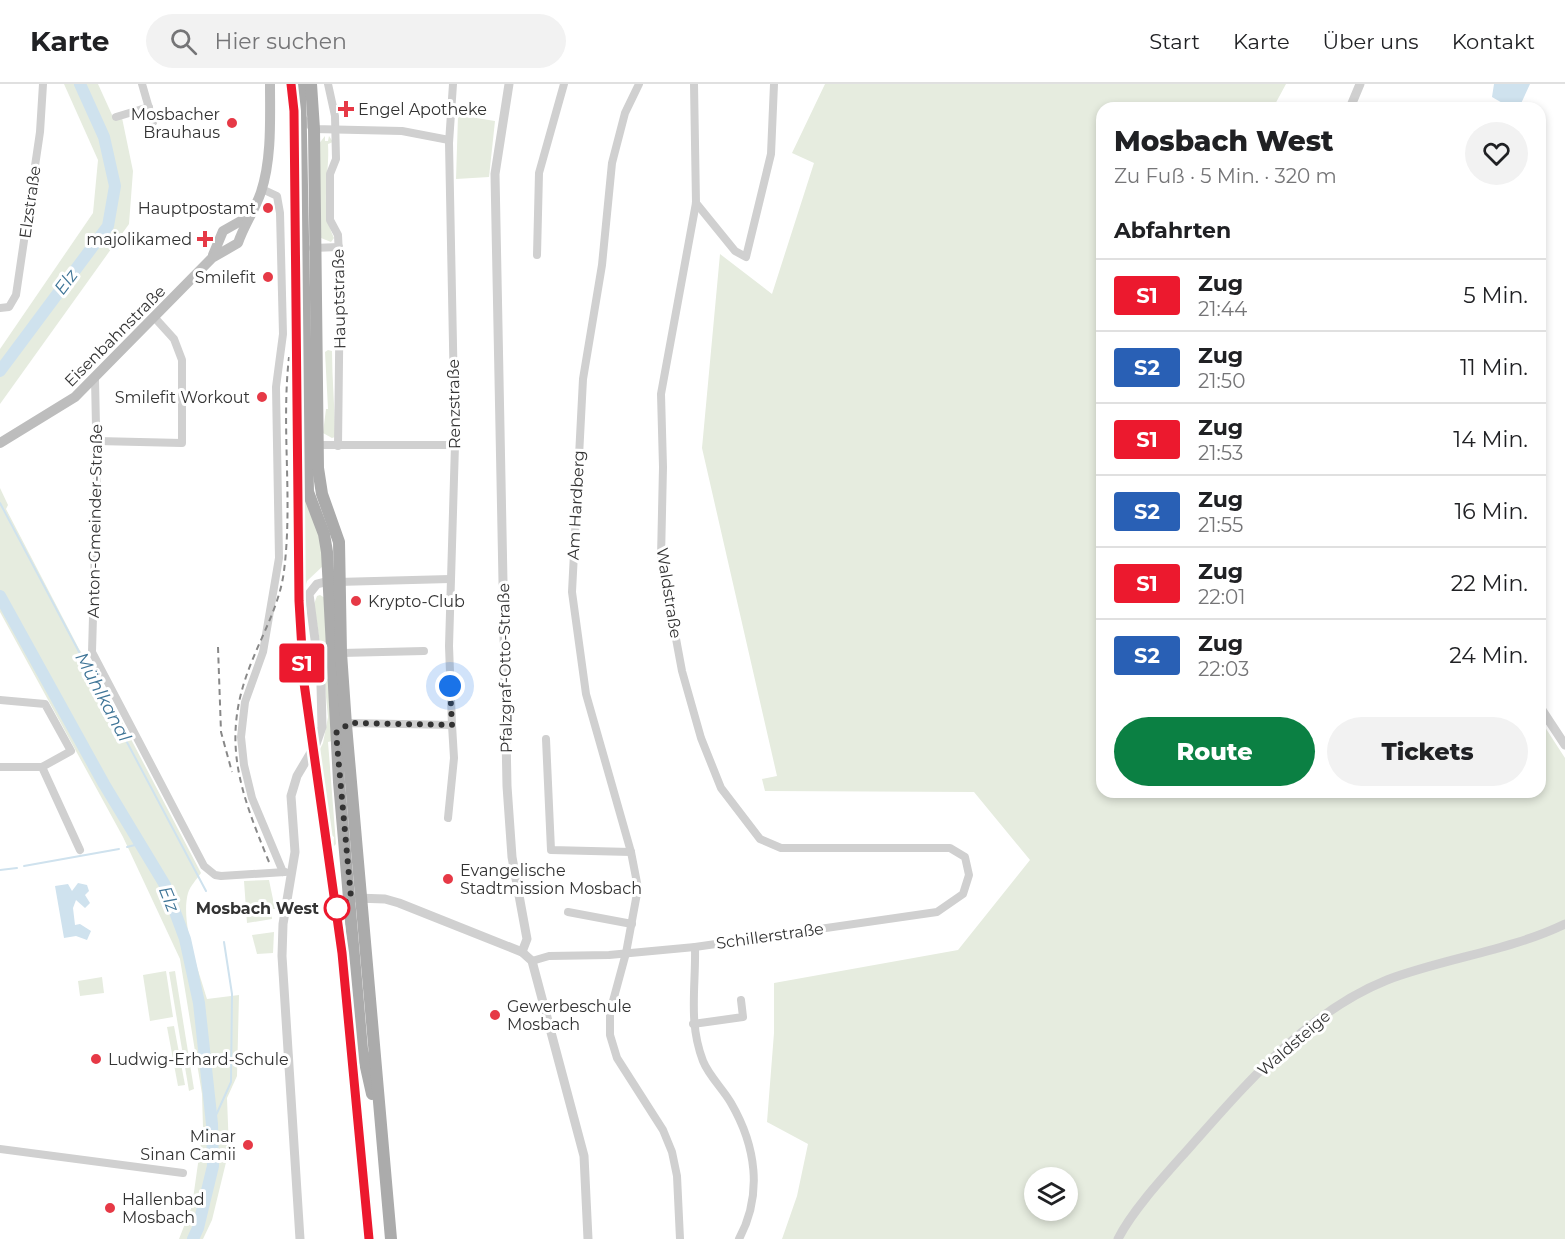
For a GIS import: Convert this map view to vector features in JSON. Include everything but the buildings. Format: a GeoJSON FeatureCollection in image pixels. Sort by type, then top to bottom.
{"type":"FeatureCollection","features":[{"type":"Feature","properties":{"kind":"main road"},"geometry":{"type":"LineString","coordinates":[[235,233],[223,231],[224,244],[236,245],[235,233],[247,217],[262,189],[267,162],[270,84]]}},
{"type":"Feature","properties":{"kind":"main road"},"geometry":{"type":"LineString","coordinates":[[300,84],[310,248],[313,445],[308,492],[342,581],[341,652],[356,898]]}},
{"type":"Feature","properties":{"kind":"main road"},"geometry":{"type":"LineString","coordinates":[[310,84],[314,129],[310,248]]}},
{"type":"Feature","properties":{"kind":"main road","name":"Eisenbahnstraße"},"geometry":{"type":"LineString","coordinates":[[0,443],[75,397],[155,318],[224,244]]}},
{"type":"Feature","properties":{"kind":"main road"},"geometry":{"type":"LineString","coordinates":[[342,581],[336,733],[356,898],[391,1239]]}},
{"type":"Feature","properties":{"kind":"street","name":"Elzstraße"},"geometry":{"type":"LineString","coordinates":[[0,308],[9,308],[16,295],[40,132],[43,84]]}},
{"type":"Feature","properties":{"kind":"street"},"geometry":{"type":"LineString","coordinates":[[142,84],[153,122]]}},
{"type":"Feature","properties":{"kind":"street","name":"Hauptstraße"},"geometry":{"type":"LineString","coordinates":[[328,84],[335,130],[336,159],[330,174],[330,220],[338,235],[339,247],[338,446]]}},
{"type":"Feature","properties":{"kind":"street","name":"Renzstraße"},"geometry":{"type":"LineString","coordinates":[[448,818],[454,758],[449,646],[455,446],[449,140],[453,84]]}},
{"type":"Feature","properties":{"kind":"street","name":"Pfalzgraf-Otto-Straße"},"geometry":{"type":"LineString","coordinates":[[509,84],[495,174],[507,786],[513,857],[527,939],[522,952]]}},
{"type":"Feature","properties":{"kind":"street"},"geometry":{"type":"LineString","coordinates":[[537,255],[539,173],[564,84]]}},
{"type":"Feature","properties":{"kind":"street","name":"Am Hardberg"},"geometry":{"type":"LineString","coordinates":[[639,84],[626,113],[612,163],[602,265],[582,379],[572,592],[586,694],[631,852],[638,888],[626,953],[610,1012],[610,1035],[617,1058],[663,1130],[672,1152],[677,1176],[680,1239]]}},
{"type":"Feature","properties":{"kind":"street","name":"Waldstraße"},"geometry":{"type":"LineString","coordinates":[[694,84],[696,203],[661,394],[663,467],[661,558],[682,671],[701,738],[722,788],[760,839],[781,848],[950,848],[965,857]]}},
{"type":"Feature","properties":{"kind":"street"},"geometry":{"type":"LineString","coordinates":[[696,203],[735,251],[746,257],[771,154],[774,84]]}},
{"type":"Feature","properties":{"kind":"street"},"geometry":{"type":"LineString","coordinates":[[1352,102],[1360,84]]}},
{"type":"Feature","properties":{"kind":"street"},"geometry":{"type":"LineString","coordinates":[[116,117],[149,107]]}},
{"type":"Feature","properties":{"kind":"street"},"geometry":{"type":"LineString","coordinates":[[303,119],[314,129],[402,131],[449,140]]}},
{"type":"Feature","properties":{"kind":"street"},"geometry":{"type":"LineString","coordinates":[[262,189],[277,196],[280,213],[283,334],[276,387],[280,547],[278,573],[263,652],[245,702],[242,750],[252,798],[287,873]]}},
{"type":"Feature","properties":{"kind":"street"},"geometry":{"type":"LineString","coordinates":[[310,248],[339,247]]}},
{"type":"Feature","properties":{"kind":"street"},"geometry":{"type":"LineString","coordinates":[[97,441],[182,443],[182,360],[174,339],[155,318]]}},
{"type":"Feature","properties":{"kind":"street","name":"Anton-Gmeinder-Straße"},"geometry":{"type":"LineString","coordinates":[[95,379],[97,441],[92,652],[204,867],[214,875],[221,876],[287,873]]}},
{"type":"Feature","properties":{"kind":"street"},"geometry":{"type":"LineString","coordinates":[[313,445],[455,446]]}},
{"type":"Feature","properties":{"kind":"street"},"geometry":{"type":"LineString","coordinates":[[300,1239],[282,985],[287,873],[296,835],[291,796],[297,776],[320,735],[323,716],[309,594],[317,584],[342,581],[450,579]]}},
{"type":"Feature","properties":{"kind":"street"},"geometry":{"type":"LineString","coordinates":[[341,652],[424,651]]}},
{"type":"Feature","properties":{"kind":"street"},"geometry":{"type":"LineString","coordinates":[[0,700],[45,704],[70,751],[42,767],[0,767]]}},
{"type":"Feature","properties":{"kind":"street"},"geometry":{"type":"LineString","coordinates":[[1546,716],[1565,745]]}},
{"type":"Feature","properties":{"kind":"street"},"geometry":{"type":"LineString","coordinates":[[336,733],[346,725],[452,725]]}},
{"type":"Feature","properties":{"kind":"street"},"geometry":{"type":"LineString","coordinates":[[546,739],[551,850],[631,852]]}},
{"type":"Feature","properties":{"kind":"street"},"geometry":{"type":"LineString","coordinates":[[42,767],[80,850]]}},
{"type":"Feature","properties":{"kind":"street","name":"Schillerstraße"},"geometry":{"type":"LineString","coordinates":[[532,961],[549,956],[695,947],[937,912],[963,894],[969,875],[965,857]]}},
{"type":"Feature","properties":{"kind":"street"},"geometry":{"type":"LineString","coordinates":[[356,898],[392,901],[522,952],[532,961],[584,1156],[588,1239]]}},
{"type":"Feature","properties":{"kind":"street"},"geometry":{"type":"LineString","coordinates":[[568,912],[632,924]]}},
{"type":"Feature","properties":{"kind":"street","name":"Waldsteige"},"geometry":{"type":"LineString","coordinates":[[1118,1239],[1166,1173],[1231,1101],[1314,1022],[1343,1002],[1385,981],[1435,963],[1542,935],[1565,924]]}},
{"type":"Feature","properties":{"kind":"street"},"geometry":{"type":"LineString","coordinates":[[695,947],[693,1024],[704,1063],[733,1105],[753,1157],[754,1195],[746,1227],[739,1239]]}},
{"type":"Feature","properties":{"kind":"street"},"geometry":{"type":"LineString","coordinates":[[693,1024],[743,1017],[741,1000]]}},
{"type":"Feature","properties":{"kind":"street"},"geometry":{"type":"LineString","coordinates":[[0,1149],[183,1173]]}},
{"type":"Feature","properties":{"kind":"shaded area"},"geometry":{"type":"Polygon","coordinates":[[[64,84],[98,84],[113,117],[121,113],[133,171],[129,224],[0,404],[0,349],[93,213],[98,160],[64,84]]]}},
{"type":"Feature","properties":{"kind":"shaded area"},"geometry":{"type":"Polygon","coordinates":[[[825,84],[1286,84],[1276,102],[1096,102],[1096,798],[1546,798],[1546,729],[1565,758],[1565,1239],[782,1239],[797,1196],[808,1144],[767,1122],[774,1033],[774,983],[958,950],[1030,860],[974,792],[765,791],[762,779],[777,776],[702,448],[720,254],[772,294],[814,163],[792,153],[825,84]]]}},
{"type":"Feature","properties":{"kind":"shaded area"},"geometry":{"type":"Polygon","coordinates":[[[458,115],[495,121],[489,177],[456,179],[458,115]]]}},
{"type":"Feature","properties":{"kind":"shaded area"},"geometry":{"type":"Polygon","coordinates":[[[325,136],[325,141],[328,141],[329,136],[333,142],[328,144],[326,191],[327,214],[334,238],[331,242],[321,238],[318,145],[325,136]]]}},
{"type":"Feature","properties":{"kind":"shaded area"},"geometry":{"type":"Polygon","coordinates":[[[332,351],[335,437],[332,438],[323,433],[326,409],[328,409],[325,352],[332,351]]]}},
{"type":"Feature","properties":{"kind":"shaded area"},"geometry":{"type":"Polygon","coordinates":[[[0,488],[8,505],[6,509],[79,649],[99,678],[201,873],[188,893],[186,918],[207,999],[239,995],[237,1076],[227,1098],[229,1150],[212,1220],[203,1239],[179,1239],[192,1206],[203,1128],[202,1094],[180,959],[123,837],[0,612],[0,488]]]}},
{"type":"Feature","properties":{"kind":"shaded area"},"geometry":{"type":"Polygon","coordinates":[[[302,497],[306,497],[318,528],[324,565],[307,581],[305,588],[302,497]]]}},
{"type":"Feature","properties":{"kind":"shaded area"},"geometry":{"type":"Polygon","coordinates":[[[317,596],[325,598],[332,741],[328,742],[336,844],[333,847],[334,837],[330,834],[317,755],[323,743],[328,717],[314,604],[317,596]]]}},
{"type":"Feature","properties":{"kind":"shaded area"},"geometry":{"type":"Polygon","coordinates":[[[269,880],[275,909],[271,909],[272,919],[247,923],[244,881],[269,880]]]}},
{"type":"Feature","properties":{"kind":"shaded area"},"geometry":{"type":"Polygon","coordinates":[[[274,932],[273,953],[257,954],[252,935],[274,932]]]}},
{"type":"Feature","properties":{"kind":"shaded area"},"geometry":{"type":"Polygon","coordinates":[[[166,971],[173,1017],[150,1021],[143,975],[166,971]]]}},
{"type":"Feature","properties":{"kind":"shaded area"},"geometry":{"type":"Polygon","coordinates":[[[175,971],[194,1089],[189,1091],[169,972],[175,971]]]}},
{"type":"Feature","properties":{"kind":"shaded area"},"geometry":{"type":"Polygon","coordinates":[[[102,977],[104,993],[80,996],[78,981],[102,977]]]}},
{"type":"Feature","properties":{"kind":"shaded area"},"geometry":{"type":"Polygon","coordinates":[[[174,1026],[185,1085],[178,1086],[167,1027],[174,1026]]]}},
{"type":"Feature","properties":{"kind":"water"},"geometry":{"type":"Polygon","coordinates":[[[1494,84],[1530,84],[1522,102],[1501,102],[1492,97],[1494,84]]]}},
{"type":"Feature","properties":{"kind":"water"},"geometry":{"type":"Polygon","coordinates":[[[78,883],[87,885],[89,891],[85,895],[90,903],[85,908],[76,900],[73,908],[75,925],[80,924],[91,931],[87,940],[76,936],[64,938],[55,886],[68,884],[72,891],[78,883]]]}},
{"type":"Feature","properties":{"kind":"waterway","name":"Elz"},"geometry":{"type":"LineString","coordinates":[[0,371],[108,226],[115,186],[104,137],[80,84]]}},
{"type":"Feature","properties":{"kind":"waterway","name":"Mühlkanal"},"geometry":{"type":"LineString","coordinates":[[0,503],[206,891]]}},
{"type":"Feature","properties":{"kind":"waterway","name":"Elz"},"geometry":{"type":"LineString","coordinates":[[0,596],[104,784],[165,885],[185,939],[199,1003],[212,1124],[213,1166],[198,1228],[193,1239]]}},
{"type":"Feature","properties":{"kind":"waterway"},"geometry":{"type":"LineString","coordinates":[[127,847],[139,844]]}},
{"type":"Feature","properties":{"kind":"waterway"},"geometry":{"type":"LineString","coordinates":[[24,866],[119,849]]}},
{"type":"Feature","properties":{"kind":"waterway"},"geometry":{"type":"LineString","coordinates":[[0,870],[17,868]]}},
{"type":"Feature","properties":{"kind":"waterway","name":"Mühlkanal"},"geometry":{"type":"LineString","coordinates":[[212,1124],[231,1082],[232,994],[224,942]]}},
{"type":"Feature","properties":{"kind":"railway"},"geometry":{"type":"LineString","coordinates":[[291,84],[294,111],[299,601],[304,683],[342,953],[369,1239]]}},
{"type":"Feature","properties":{"kind":"railway"},"geometry":{"type":"LineString","coordinates":[[269,862],[242,787],[235,739],[242,689],[275,606],[284,571],[289,357]]}},
{"type":"Feature","properties":{"kind":"railway"},"geometry":{"type":"LineString","coordinates":[[218,647],[221,732],[232,772]]}},
{"type":"Feature","properties":{"kind":"train","name":"S1"},"geometry":{"type":"LineString","coordinates":[[291,84],[294,111],[299,601],[302,662],[338,912],[369,1239]]}},
{"type":"Feature","properties":{"kind":"place","name":"Engel Apotheke"},"geometry":{"type":"Point","coordinates":[346,109]}},
{"type":"Feature","properties":{"kind":"place","name":"Mosbacher Brauhaus"},"geometry":{"type":"Point","coordinates":[232,123]}},
{"type":"Feature","properties":{"kind":"place","name":"Hauptpostamt"},"geometry":{"type":"Point","coordinates":[268,208]}},
{"type":"Feature","properties":{"kind":"place","name":"majolikamed"},"geometry":{"type":"Point","coordinates":[205,239]}},
{"type":"Feature","properties":{"kind":"place","name":"Smilefit"},"geometry":{"type":"Point","coordinates":[268,277]}},
{"type":"Feature","properties":{"kind":"place","name":"Smilefit Workout"},"geometry":{"type":"Point","coordinates":[262,397]}},
{"type":"Feature","properties":{"kind":"place","name":"Krypto-Club"},"geometry":{"type":"Point","coordinates":[356,601]}},
{"type":"Feature","properties":{"kind":"place","name":"Evangelische Stadtmission Mosbach"},"geometry":{"type":"Point","coordinates":[448,879]}},
{"type":"Feature","properties":{"kind":"place","name":"Mosbach West"},"geometry":{"type":"Point","coordinates":[337,908]}},
{"type":"Feature","properties":{"kind":"place","name":"Gewerbeschule Mosbach"},"geometry":{"type":"Point","coordinates":[495,1015]}},
{"type":"Feature","properties":{"kind":"place","name":"Ludwig-Erhard-Schule"},"geometry":{"type":"Point","coordinates":[96,1059]}},
{"type":"Feature","properties":{"kind":"place","name":"Minar Sinan Camii"},"geometry":{"type":"Point","coordinates":[248,1145]}},
{"type":"Feature","properties":{"kind":"place","name":"Hallenbad Mosbach"},"geometry":{"type":"Point","coordinates":[110,1208]}},
{"type":"Feature","properties":{"kind":"route"},"geometry":{"type":"LineString","coordinates":[[337,908],[351,898],[336,733],[350,723],[452,725],[450,686]]}}]}
